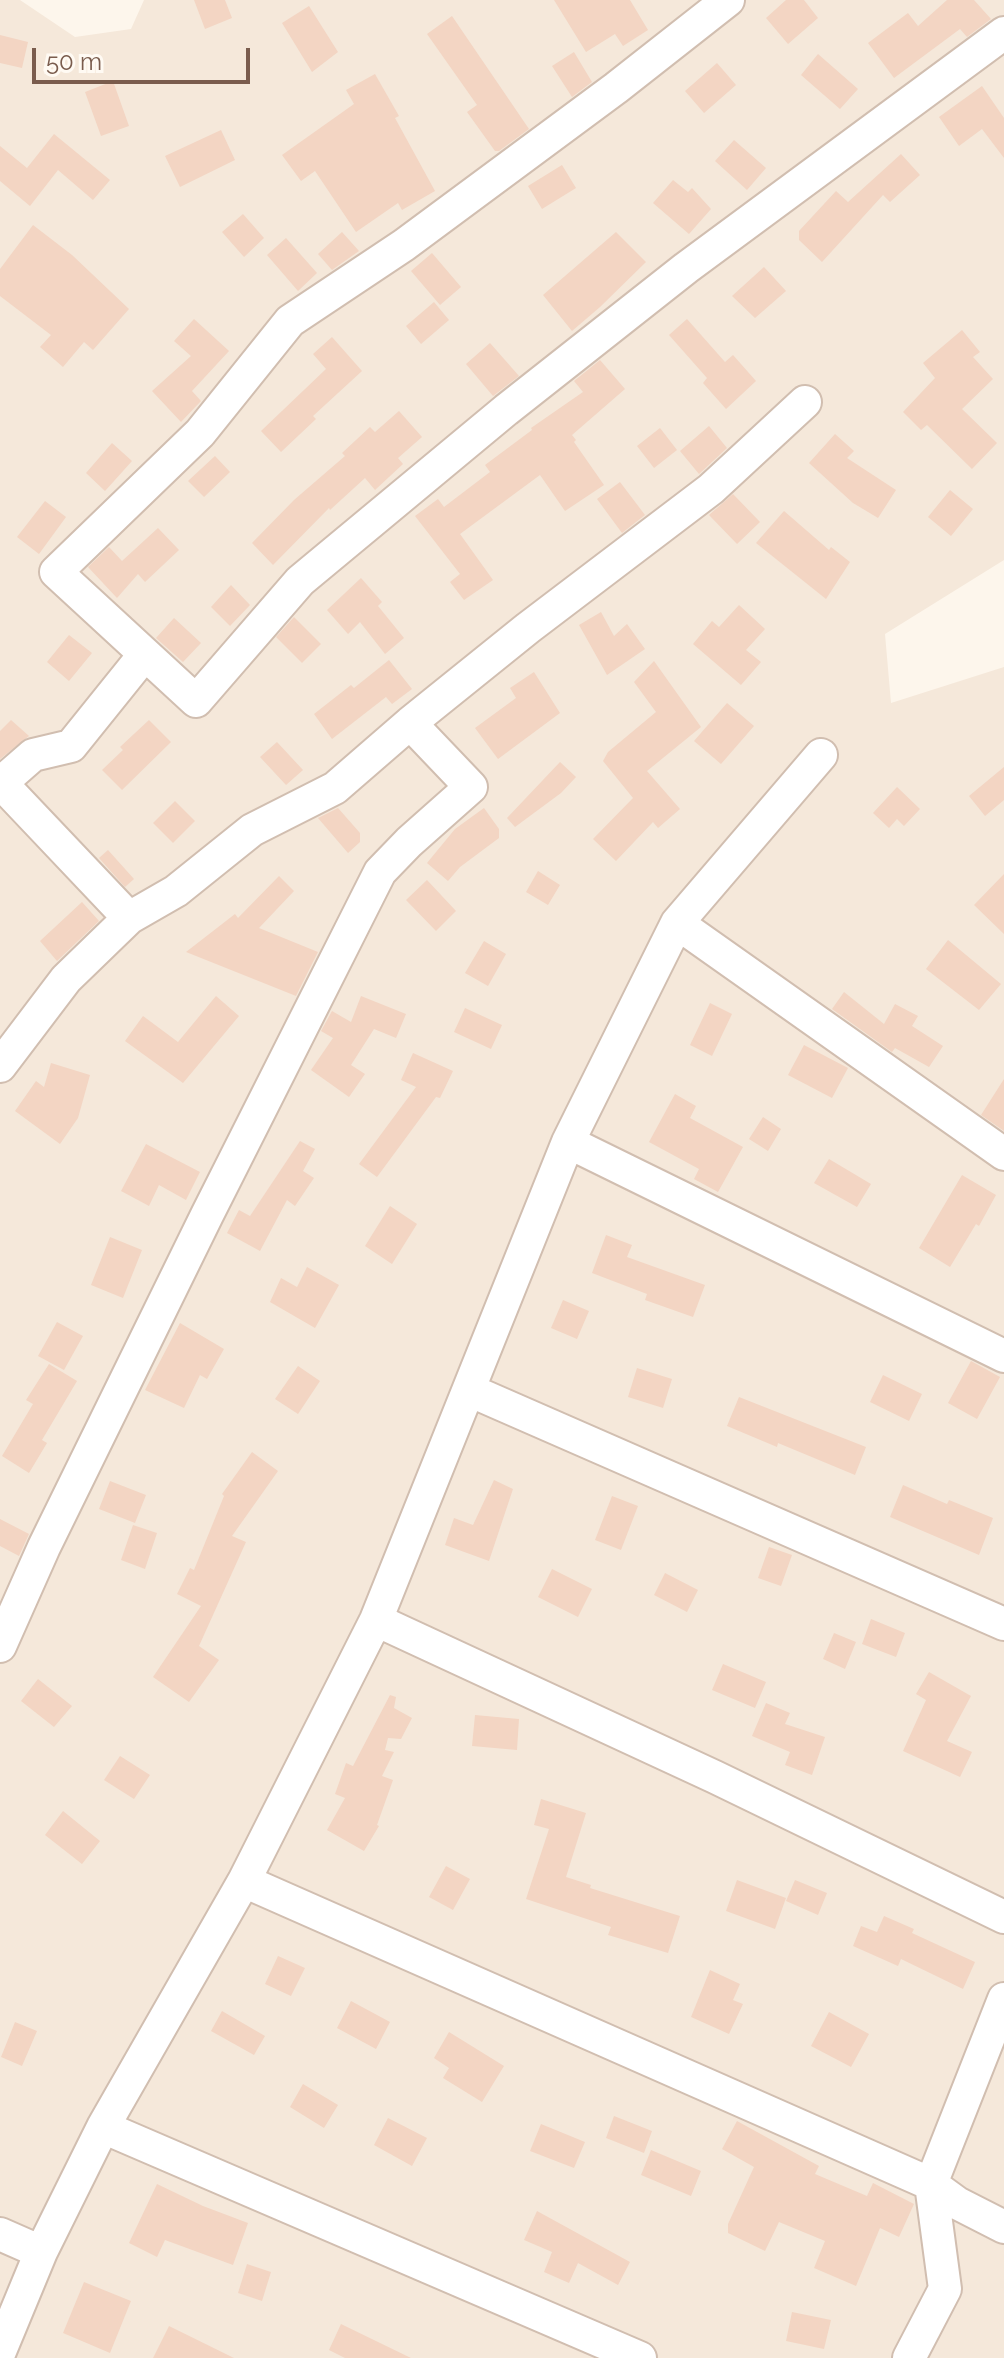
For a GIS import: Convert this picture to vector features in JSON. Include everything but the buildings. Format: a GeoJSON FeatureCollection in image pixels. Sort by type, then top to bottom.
{"type":"FeatureCollection","features":[{"type":"Feature","properties":{"kind":"street"},"geometry":{"type":"LineString","coordinates":[[728,0],[604,97],[404,245],[290,321],[200,433],[56,572],[196,701],[300,581],[506,410],[686,268],[1004,33]]}},
{"type":"Feature","properties":{"kind":"street"},"geometry":{"type":"LineString","coordinates":[[0,1066],[66,979],[129,918],[176,891],[252,830],[335,788],[528,628],[711,489],[805,402]]}},
{"type":"Feature","properties":{"kind":"street"},"geometry":{"type":"LineString","coordinates":[[129,918],[1,783],[33,755],[71,746],[145,654]]}},
{"type":"Feature","properties":{"kind":"street"},"geometry":{"type":"LineString","coordinates":[[0,1646],[44,1547],[380,872],[471,787],[410,723]]}},
{"type":"Feature","properties":{"kind":"street"},"geometry":{"type":"LineString","coordinates":[[0,2351],[41,2252],[103,2127],[244,1881],[376,1620],[568,1142],[677,923],[821,755]]}},
{"type":"Feature","properties":{"kind":"street"},"geometry":{"type":"LineString","coordinates":[[677,923],[1004,1154]]}},
{"type":"Feature","properties":{"kind":"street"},"geometry":{"type":"LineString","coordinates":[[568,1142],[1004,1356]]}},
{"type":"Feature","properties":{"kind":"street"},"geometry":{"type":"LineString","coordinates":[[469,1390],[1004,1624]]}},
{"type":"Feature","properties":{"kind":"street"},"geometry":{"type":"LineString","coordinates":[[376,1620],[715,1777],[1004,1917]]}},
{"type":"Feature","properties":{"kind":"street"},"geometry":{"type":"LineString","coordinates":[[244,1881],[931,2184],[957,2203],[1004,2227]]}},
{"type":"Feature","properties":{"kind":"street"},"geometry":{"type":"LineString","coordinates":[[909,2358],[945,2289],[931,2184],[1004,1999]]}},
{"type":"Feature","properties":{"kind":"street"},"geometry":{"type":"LineString","coordinates":[[103,2127],[640,2358]]}},
{"type":"Feature","properties":{"kind":"street"},"geometry":{"type":"LineString","coordinates":[[0,2234],[41,2252]]}},
{"type":"Feature","properties":{"kind":"shaded area"},"geometry":{"type":"Polygon","coordinates":[[[0,0],[20,0],[75,37],[131,29],[144,0],[1004,0],[1004,560],[885,634],[891,703],[1004,667],[1004,2358],[0,2358],[0,0]]]}}]}
